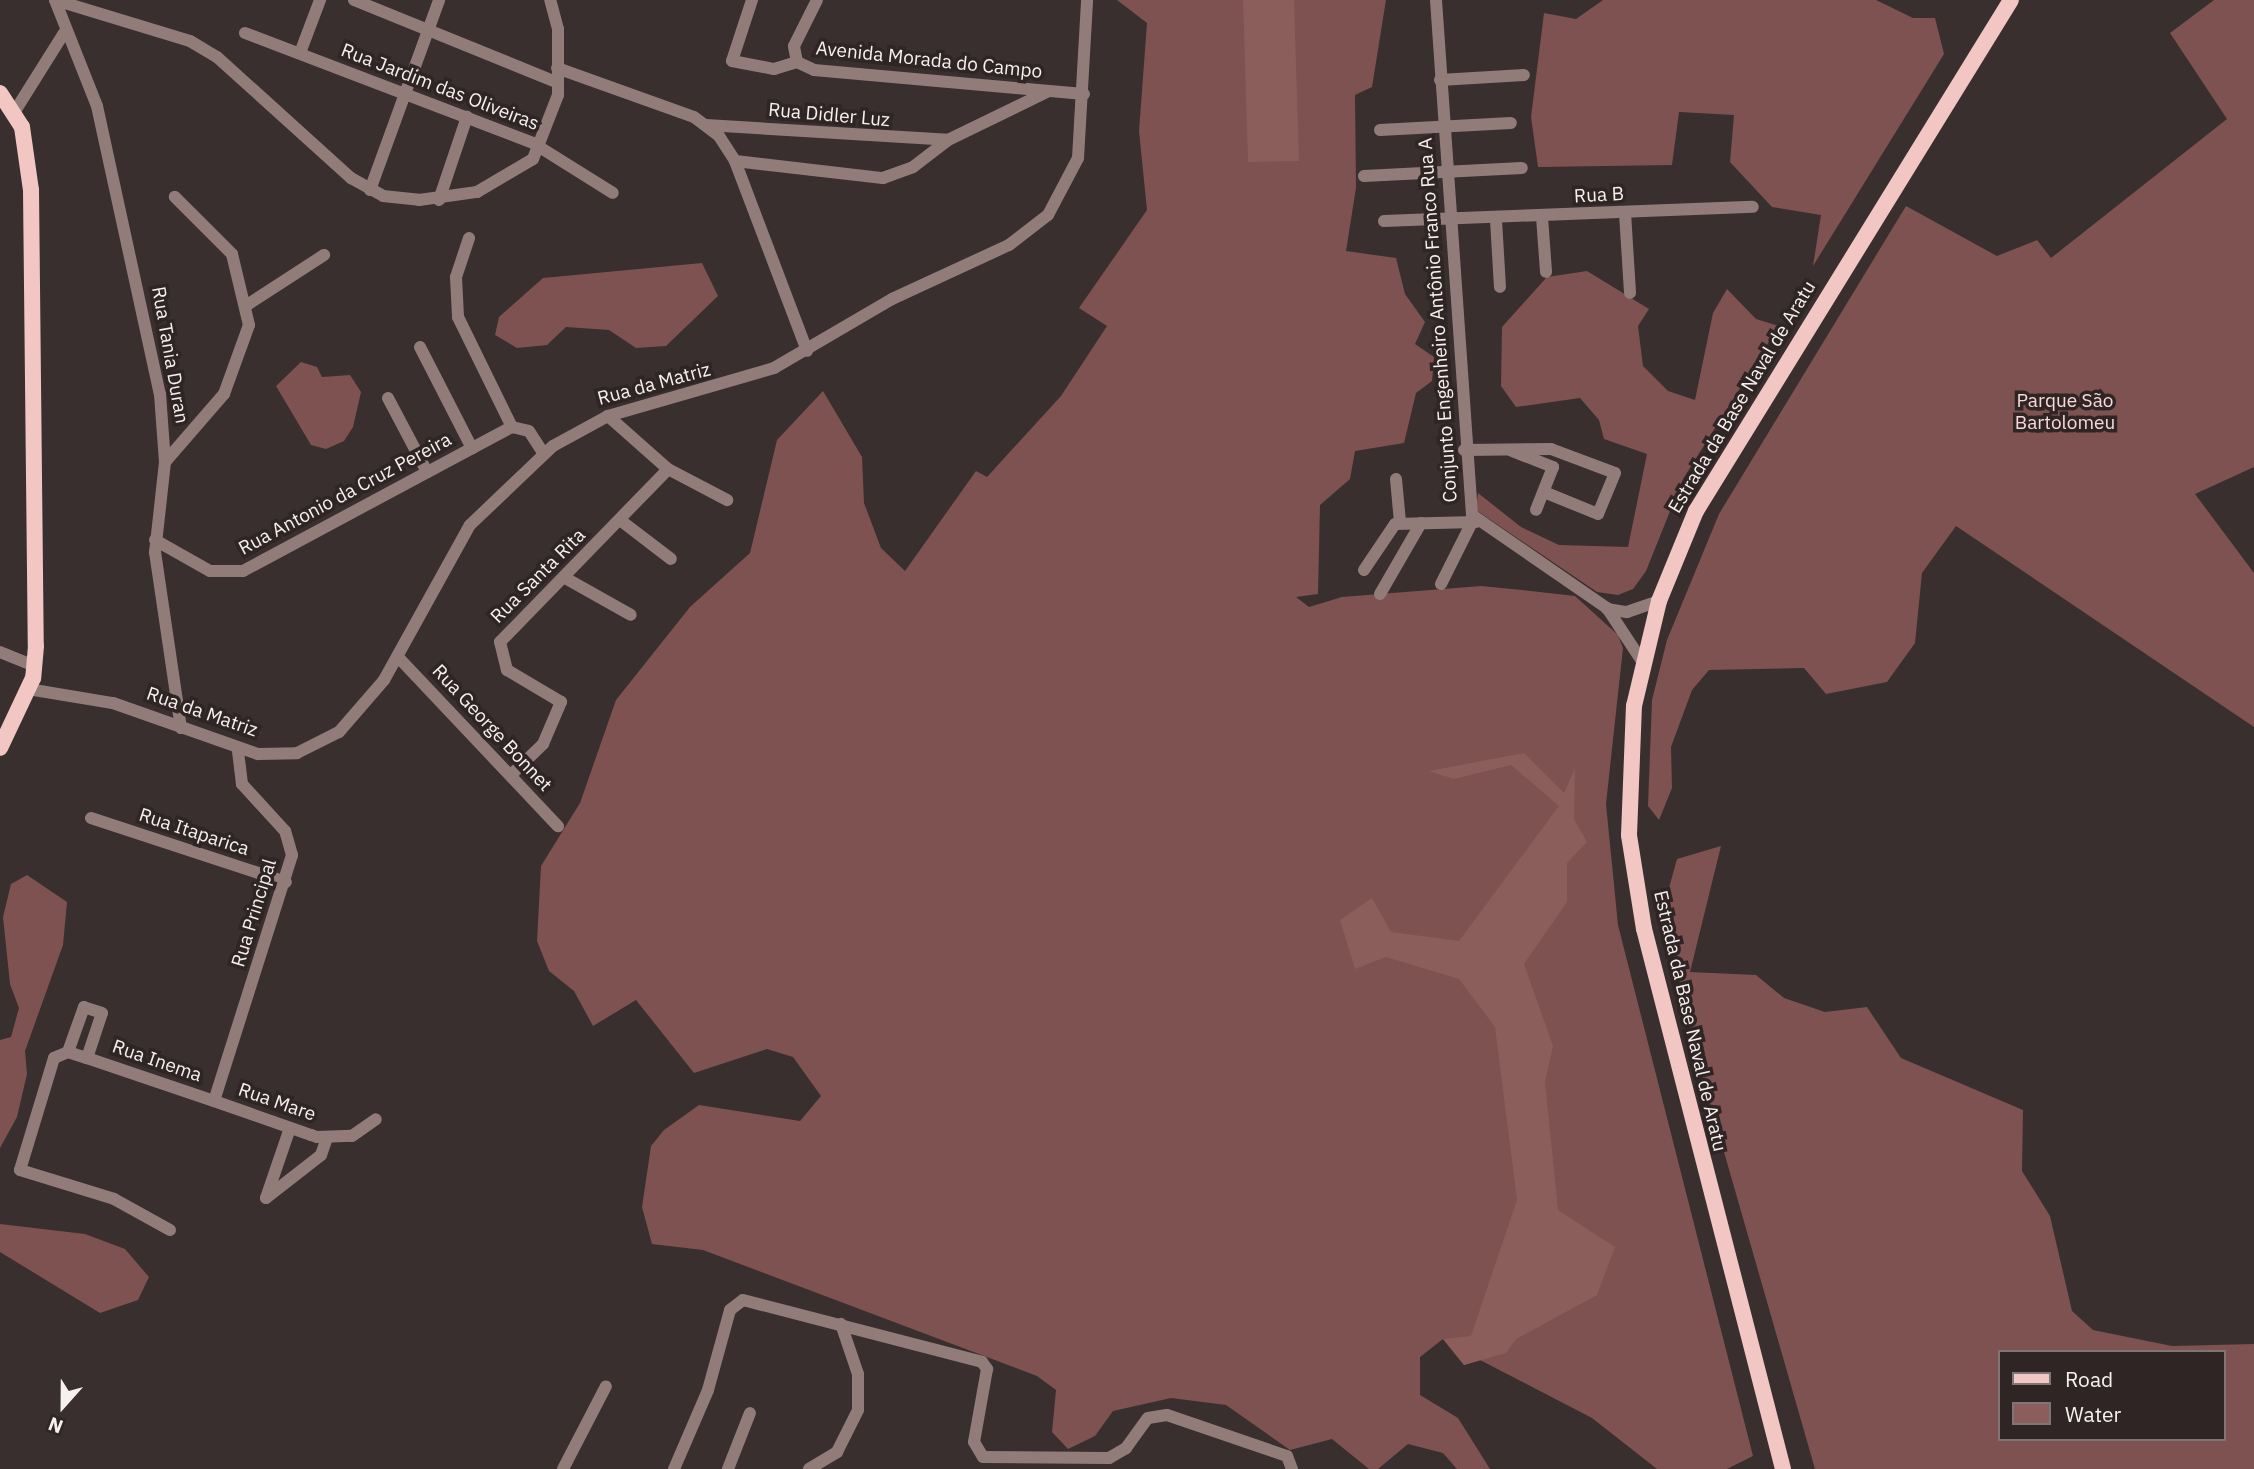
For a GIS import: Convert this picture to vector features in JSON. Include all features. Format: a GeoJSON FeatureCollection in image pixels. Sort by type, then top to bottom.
{"type":"FeatureCollection","features":[{"type":"Feature","properties":{"kind":"main road","name":"Estrada da Base Naval de Aratu"},"geometry":{"type":"LineString","coordinates":[[1783,1469],[1638,895],[1629,801],[1642,662],[1659,601],[1718,471],[2011,0]]}},
{"type":"Feature","properties":{"kind":"main road"},"geometry":{"type":"LineString","coordinates":[[0,93],[15,111],[31,190],[35,666],[28,689],[5,729],[0,747]]}},
{"type":"Feature","properties":{"kind":"street"},"geometry":{"type":"LineString","coordinates":[[55,0],[204,49],[370,190],[439,200],[509,179],[540,147],[558,83],[558,29],[548,1]]}},
{"type":"Feature","properties":{"kind":"street","name":"Rua Tania Duran"},"geometry":{"type":"LineString","coordinates":[[55,0],[64,33],[87,79],[111,162],[156,369],[165,462],[155,540],[181,728]]}},
{"type":"Feature","properties":{"kind":"street"},"geometry":{"type":"LineString","coordinates":[[300,53],[320,0]]}},
{"type":"Feature","properties":{"kind":"street"},"geometry":{"type":"LineString","coordinates":[[354,0],[558,83]]}},
{"type":"Feature","properties":{"kind":"street"},"geometry":{"type":"LineString","coordinates":[[370,190],[439,0]]}},
{"type":"Feature","properties":{"kind":"street","name":"Avenida Morada do Campo"},"geometry":{"type":"LineString","coordinates":[[752,0],[732,61],[774,69],[797,62],[814,70],[1084,94]]}},
{"type":"Feature","properties":{"kind":"street"},"geometry":{"type":"LineString","coordinates":[[797,62],[794,46],[817,0]]}},
{"type":"Feature","properties":{"kind":"street","name":"Rua da Matriz"},"geometry":{"type":"LineString","coordinates":[[28,689],[90,697],[238,749],[279,756],[316,746],[350,722],[398,657],[470,525],[544,454],[608,416],[741,382],[807,351],[892,299],[1009,245],[1048,215],[1078,158],[1084,94],[1087,0]]}},
{"type":"Feature","properties":{"kind":"street","name":"Conjunto Engenheiro Antônio Franco Rua A"},"geometry":{"type":"LineString","coordinates":[[1436,0],[1464,450],[1474,523],[1607,608],[1642,662]]}},
{"type":"Feature","properties":{"kind":"street"},"geometry":{"type":"LineString","coordinates":[[15,111],[64,33]]}},
{"type":"Feature","properties":{"kind":"street","name":"Rua Jardim das Oliveiras"},"geometry":{"type":"LineString","coordinates":[[245,33],[540,147],[613,193]]}},
{"type":"Feature","properties":{"kind":"street"},"geometry":{"type":"LineString","coordinates":[[557,68],[706,125],[734,161],[807,351]]}},
{"type":"Feature","properties":{"kind":"street"},"geometry":{"type":"LineString","coordinates":[[1440,80],[1524,75]]}},
{"type":"Feature","properties":{"kind":"street","name":"Rua Didler Luz"},"geometry":{"type":"LineString","coordinates":[[734,161],[883,178],[913,167],[948,140],[1047,92]]}},
{"type":"Feature","properties":{"kind":"street"},"geometry":{"type":"LineString","coordinates":[[439,200],[467,117]]}},
{"type":"Feature","properties":{"kind":"street"},"geometry":{"type":"LineString","coordinates":[[1380,130],[1511,123]]}},
{"type":"Feature","properties":{"kind":"street","name":"Rua Didler Luz"},"geometry":{"type":"LineString","coordinates":[[706,125],[948,140]]}},
{"type":"Feature","properties":{"kind":"street"},"geometry":{"type":"LineString","coordinates":[[1364,176],[1522,168]]}},
{"type":"Feature","properties":{"kind":"street"},"geometry":{"type":"LineString","coordinates":[[165,462],[224,394],[248,336],[247,305],[232,254],[176,197]]}},
{"type":"Feature","properties":{"kind":"street","name":"Rua B"},"geometry":{"type":"LineString","coordinates":[[1384,221],[1448,222],[1752,207]]}},
{"type":"Feature","properties":{"kind":"street"},"geometry":{"type":"LineString","coordinates":[[1625,213],[1630,293]]}},
{"type":"Feature","properties":{"kind":"street"},"geometry":{"type":"LineString","coordinates":[[1542,217],[1546,272]]}},
{"type":"Feature","properties":{"kind":"street"},"geometry":{"type":"LineString","coordinates":[[1496,220],[1500,287]]}},
{"type":"Feature","properties":{"kind":"street"},"geometry":{"type":"LineString","coordinates":[[469,238],[456,277],[458,317],[512,427],[529,431],[544,454]]}},
{"type":"Feature","properties":{"kind":"street"},"geometry":{"type":"LineString","coordinates":[[247,305],[324,255]]}},
{"type":"Feature","properties":{"kind":"street"},"geometry":{"type":"LineString","coordinates":[[420,347],[472,448]]}},
{"type":"Feature","properties":{"kind":"street"},"geometry":{"type":"LineString","coordinates":[[388,398],[427,472]]}},
{"type":"Feature","properties":{"kind":"street"},"geometry":{"type":"LineString","coordinates":[[608,416],[668,469],[727,500]]}},
{"type":"Feature","properties":{"kind":"street","name":"Rua Antonio da Cruz Pereira"},"geometry":{"type":"LineString","coordinates":[[155,540],[211,571],[243,571],[512,427]]}},
{"type":"Feature","properties":{"kind":"street"},"geometry":{"type":"LineString","coordinates":[[1506,449],[1553,467],[1536,510]]}},
{"type":"Feature","properties":{"kind":"street"},"geometry":{"type":"LineString","coordinates":[[1464,450],[1551,449],[1615,473],[1598,514],[1544,492]]}},
{"type":"Feature","properties":{"kind":"street","name":"Rua Santa Rita"},"geometry":{"type":"LineString","coordinates":[[511,775],[550,733],[561,702],[508,670],[498,648],[504,635],[567,579],[668,469]]}},
{"type":"Feature","properties":{"kind":"street"},"geometry":{"type":"LineString","coordinates":[[1364,570],[1400,522],[1396,479]]}},
{"type":"Feature","properties":{"kind":"street"},"geometry":{"type":"LineString","coordinates":[[621,520],[671,559]]}},
{"type":"Feature","properties":{"kind":"street"},"geometry":{"type":"LineString","coordinates":[[1400,522],[1474,523],[1441,584]]}},
{"type":"Feature","properties":{"kind":"street"},"geometry":{"type":"LineString","coordinates":[[1380,594],[1420,523]]}},
{"type":"Feature","properties":{"kind":"street"},"geometry":{"type":"LineString","coordinates":[[567,579],[631,615]]}},
{"type":"Feature","properties":{"kind":"street"},"geometry":{"type":"LineString","coordinates":[[1607,608],[1626,612],[1659,601]]}},
{"type":"Feature","properties":{"kind":"street"},"geometry":{"type":"LineString","coordinates":[[0,652],[35,666]]}},
{"type":"Feature","properties":{"kind":"street","name":"Rua George Bonnet"},"geometry":{"type":"LineString","coordinates":[[398,657],[558,826]]}},
{"type":"Feature","properties":{"kind":"street","name":"Rua Principal"},"geometry":{"type":"LineString","coordinates":[[214,1101],[286,882],[290,841],[248,795],[238,749]]}},
{"type":"Feature","properties":{"kind":"street","name":"Rua Itaparica"},"geometry":{"type":"LineString","coordinates":[[91,818],[286,882]]}},
{"type":"Feature","properties":{"kind":"street","name":"Rua Inema"},"geometry":{"type":"LineString","coordinates":[[87,1058],[102,1013],[84,1007],[68,1052],[214,1101]]}},
{"type":"Feature","properties":{"kind":"street"},"geometry":{"type":"LineString","coordinates":[[68,1052],[54,1058],[20,1170],[114,1199],[170,1230]]}},
{"type":"Feature","properties":{"kind":"street","name":"Rua Mare"},"geometry":{"type":"LineString","coordinates":[[214,1101],[327,1138]]}},
{"type":"Feature","properties":{"kind":"street"},"geometry":{"type":"LineString","coordinates":[[290,1128],[266,1198],[321,1156],[327,1138],[352,1136],[376,1119]]}},
{"type":"Feature","properties":{"kind":"street"},"geometry":{"type":"LineString","coordinates":[[674,1469],[708,1390],[730,1310],[753,1301],[986,1365],[974,1442],[983,1457],[1109,1458],[1132,1442],[1148,1418],[1167,1415],[1290,1463]]}},
{"type":"Feature","properties":{"kind":"street"},"geometry":{"type":"LineString","coordinates":[[809,1469],[837,1452],[858,1410],[858,1374],[841,1324]]}},
{"type":"Feature","properties":{"kind":"street"},"geometry":{"type":"LineString","coordinates":[[563,1469],[606,1386]]}},
{"type":"Feature","properties":{"kind":"street"},"geometry":{"type":"LineString","coordinates":[[728,1469],[750,1413]]}},
{"type":"Feature","properties":{"kind":"green space"},"geometry":{"type":"Polygon","coordinates":[[[1117,0],[1386,0],[1372,87],[1355,95],[1356,188],[1346,251],[1396,258],[1405,294],[1425,322],[1415,344],[1434,357],[1432,381],[1416,393],[1404,443],[1355,451],[1350,479],[1320,505],[1318,594],[1296,597],[1309,607],[1342,597],[1481,586],[1575,596],[1618,635],[1623,648],[1606,804],[1618,925],[1753,1456],[1727,1469],[1657,1469],[1592,1418],[1480,1360],[1464,1365],[1443,1339],[1420,1357],[1420,1395],[1458,1418],[1490,1469],[1457,1469],[1443,1453],[1408,1444],[1378,1469],[1369,1469],[1332,1439],[1290,1450],[1226,1405],[1171,1398],[1113,1411],[1095,1436],[1068,1449],[1052,1432],[1056,1390],[1037,1376],[703,1250],[652,1244],[642,1207],[651,1146],[664,1130],[699,1105],[800,1121],[821,1096],[793,1057],[767,1049],[694,1073],[636,1000],[593,1026],[574,991],[549,971],[537,941],[541,866],[580,803],[616,700],[690,607],[750,553],[777,440],[823,391],[862,457],[864,503],[881,548],[905,571],[976,471],[987,477],[1061,396],[1107,326],[1079,308],[1147,210],[1139,131],[1147,23],[1117,0]]]}},
{"type":"Feature","properties":{"kind":"green space"},"geometry":{"type":"Polygon","coordinates":[[[1603,0],[1876,0],[1913,18],[1935,18],[1944,54],[1813,266],[1821,215],[1772,207],[1730,162],[1734,115],[1679,112],[1672,165],[1538,167],[1531,117],[1544,13],[1576,19],[1603,0]]]}},
{"type":"Feature","properties":{"kind":"green space","name":"Parque São Bartolomeu"},"geometry":{"type":"Polygon","coordinates":[[[2214,0],[2254,0],[2254,467],[2195,494],[2254,573],[2254,727],[1956,526],[1922,573],[1915,643],[1887,682],[1826,694],[1804,668],[1709,670],[1692,690],[1671,747],[1672,788],[1659,820],[1648,806],[1652,700],[1667,640],[1719,514],[1906,206],[1997,256],[2037,240],[2051,258],[2227,119],[2170,33],[2214,0]]]}},
{"type":"Feature","properties":{"kind":"green space"},"geometry":{"type":"Polygon","coordinates":[[[702,263],[718,296],[666,346],[636,348],[609,330],[566,327],[547,345],[517,348],[495,335],[499,317],[543,278],[702,263]]]}},
{"type":"Feature","properties":{"kind":"green space"},"geometry":{"type":"Polygon","coordinates":[[[1587,271],[1649,309],[1638,326],[1643,366],[1668,391],[1695,400],[1713,313],[1727,289],[1756,319],[1779,326],[1683,479],[1646,571],[1633,589],[1618,595],[1597,592],[1476,510],[1478,493],[1521,527],[1559,545],[1628,547],[1647,454],[1604,439],[1599,420],[1580,398],[1516,407],[1501,386],[1502,327],[1547,277],[1587,271]]]}},
{"type":"Feature","properties":{"kind":"green space"},"geometry":{"type":"Polygon","coordinates":[[[301,362],[317,367],[322,377],[350,375],[361,392],[353,427],[344,441],[326,449],[311,445],[276,386],[301,362]]]}},
{"type":"Feature","properties":{"kind":"green space"},"geometry":{"type":"Polygon","coordinates":[[[1721,846],[1690,972],[1756,975],[1784,998],[1825,1012],[1867,1007],[1901,1058],[2023,1110],[2022,1171],[2050,1216],[2072,1311],[2093,1330],[2172,1346],[2254,1344],[2254,1469],[1815,1469],[1687,1023],[1662,913],[1677,859],[1721,846]]]}},
{"type":"Feature","properties":{"kind":"green space"},"geometry":{"type":"Polygon","coordinates":[[[27,875],[67,902],[63,945],[25,1051],[27,1074],[17,1117],[0,1148],[0,1040],[11,1037],[19,1008],[10,984],[3,917],[11,884],[27,875]]]}},
{"type":"Feature","properties":{"kind":"green space"},"geometry":{"type":"Polygon","coordinates":[[[0,1224],[85,1234],[125,1249],[149,1277],[138,1300],[100,1313],[0,1252],[0,1224]]]}},
{"type":"Feature","properties":{"kind":"water"},"geometry":{"type":"Polygon","coordinates":[[[1243,0],[1294,0],[1299,161],[1248,162],[1243,0]]]}},
{"type":"Feature","properties":{"kind":"water"},"geometry":{"type":"Polygon","coordinates":[[[1524,753],[1564,793],[1575,768],[1574,819],[1587,842],[1567,863],[1567,902],[1524,964],[1553,1046],[1545,1082],[1558,1210],[1615,1247],[1597,1295],[1516,1339],[1506,1353],[1464,1365],[1443,1339],[1471,1336],[1517,1200],[1495,1027],[1459,979],[1386,957],[1355,969],[1340,920],[1372,898],[1391,932],[1459,941],[1559,806],[1511,765],[1454,779],[1429,771],[1524,753]]]}}]}
